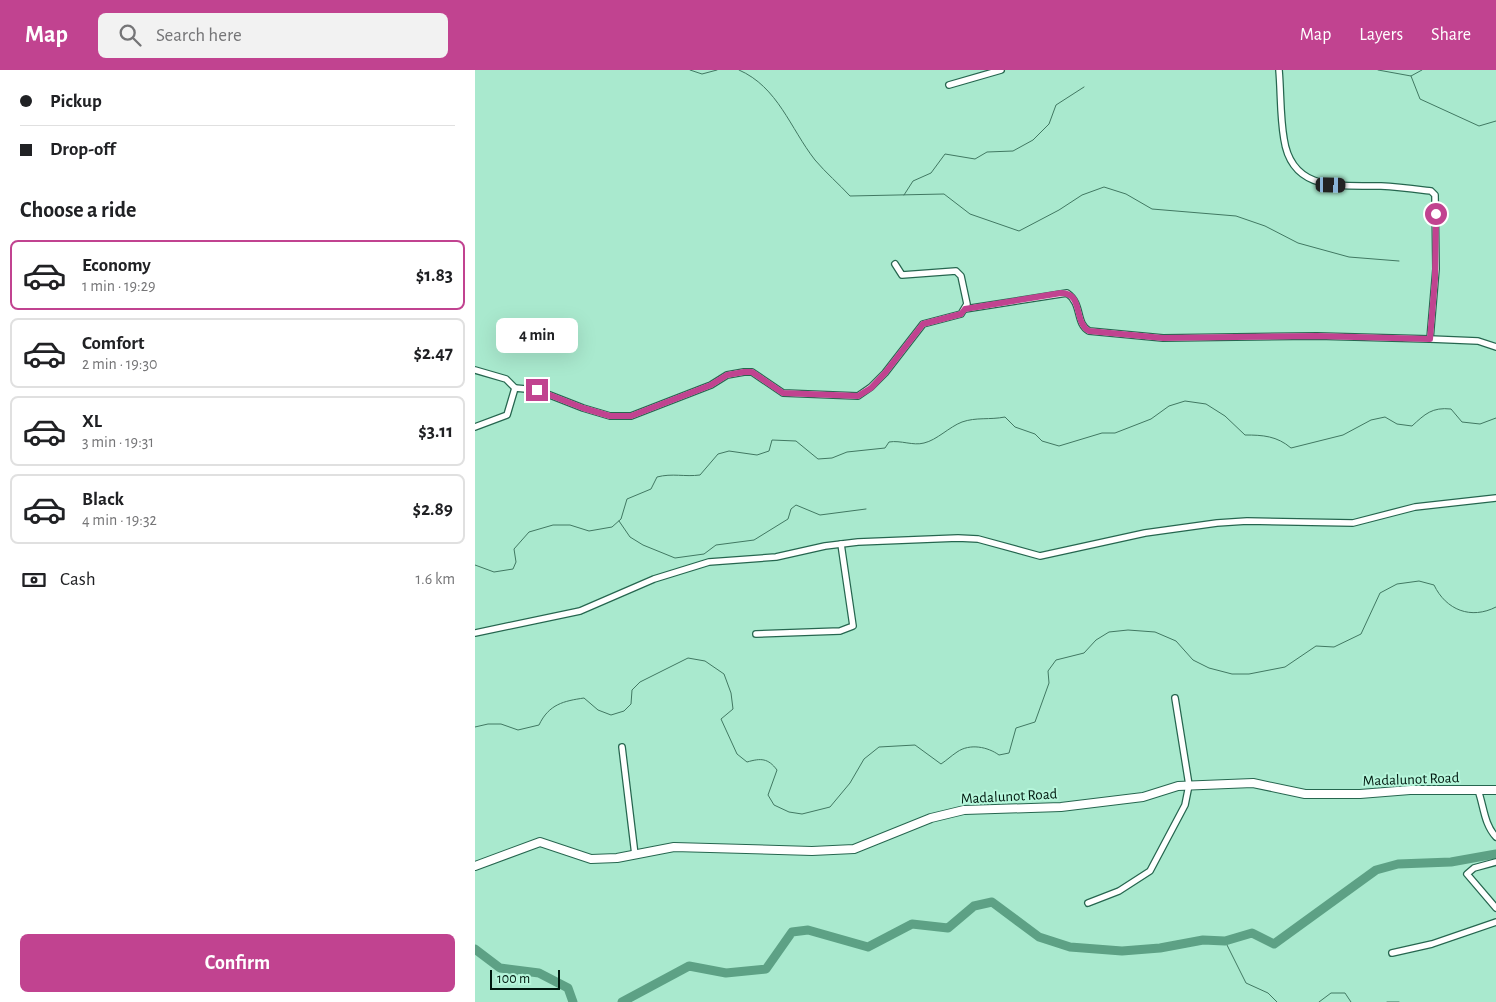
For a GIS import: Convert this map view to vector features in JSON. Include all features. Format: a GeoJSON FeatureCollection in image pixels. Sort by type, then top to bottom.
{"type":"FeatureCollection","features":[{"type":"Feature","properties":{"kind":"main road","name":"Madalunot Road"},"geometry":{"type":"LineString","coordinates":[[475,866],[540,842],[591,859],[674,847],[812,851],[855,849],[931,818],[964,810],[1061,807],[1143,797],[1178,786],[1189,785],[1253,783],[1305,794],[1496,790]]}},
{"type":"Feature","properties":{"kind":"street"},"geometry":{"type":"LineString","coordinates":[[949,85],[1001,70]]}},
{"type":"Feature","properties":{"kind":"street"},"geometry":{"type":"LineString","coordinates":[[1279,70],[1286,148],[1300,172],[1311,180],[1331,185],[1384,186],[1431,191],[1435,195],[1436,269],[1430,339]]}},
{"type":"Feature","properties":{"kind":"street"},"geometry":{"type":"LineString","coordinates":[[475,370],[506,379],[515,388],[537,390],[583,408],[610,416],[631,416],[711,385],[727,375],[744,372],[752,372],[783,393],[858,396],[871,388],[885,373],[923,324],[961,314],[967,304],[961,276],[956,271],[902,275],[895,264]]}},
{"type":"Feature","properties":{"kind":"street"},"geometry":{"type":"LineString","coordinates":[[965,309],[1067,293],[1074,298],[1082,324],[1089,331],[1163,338],[1317,336],[1430,339],[1479,341],[1496,347]]}},
{"type":"Feature","properties":{"kind":"street"},"geometry":{"type":"LineString","coordinates":[[475,427],[507,415],[515,388]]}},
{"type":"Feature","properties":{"kind":"street"},"geometry":{"type":"LineString","coordinates":[[475,633],[580,611],[646,583],[709,562],[776,557],[841,544],[957,538],[978,539],[1039,556],[1145,533],[1217,523],[1247,521],[1353,523],[1415,507],[1496,498]]}},
{"type":"Feature","properties":{"kind":"street"},"geometry":{"type":"LineString","coordinates":[[756,634],[841,630],[853,626],[841,544]]}},
{"type":"Feature","properties":{"kind":"street"},"geometry":{"type":"LineString","coordinates":[[1088,903],[1119,891],[1151,871],[1185,805],[1189,785],[1175,698]]}},
{"type":"Feature","properties":{"kind":"street"},"geometry":{"type":"LineString","coordinates":[[622,747],[635,854]]}},
{"type":"Feature","properties":{"kind":"street"},"geometry":{"type":"LineString","coordinates":[[1478,790],[1485,808],[1486,826],[1496,837]]}},
{"type":"Feature","properties":{"kind":"street"},"geometry":{"type":"LineString","coordinates":[[1496,862],[1469,870],[1467,874],[1496,908]]}},
{"type":"Feature","properties":{"kind":"street"},"geometry":{"type":"LineString","coordinates":[[1392,953],[1432,944],[1496,922]]}},
{"type":"Feature","properties":{"kind":"waterway"},"geometry":{"type":"LineString","coordinates":[[690,70],[702,74],[717,70]]}},
{"type":"Feature","properties":{"kind":"waterway"},"geometry":{"type":"LineString","coordinates":[[739,70],[752,77],[774,98],[815,160],[850,196],[944,194],[970,214],[1019,231],[1059,210],[1082,195],[1104,187],[1126,194],[1152,209],[1236,216],[1265,226],[1298,243],[1349,257],[1399,261]]}},
{"type":"Feature","properties":{"kind":"waterway"},"geometry":{"type":"LineString","coordinates":[[1378,70],[1411,76],[1422,70]]}},
{"type":"Feature","properties":{"kind":"waterway"},"geometry":{"type":"LineString","coordinates":[[1411,76],[1420,99],[1479,126],[1496,121]]}},
{"type":"Feature","properties":{"kind":"waterway"},"geometry":{"type":"LineString","coordinates":[[904,195],[913,181],[931,173],[945,154],[975,159],[987,152],[1013,151],[1033,140],[1049,124],[1056,105],[1084,87]]}},
{"type":"Feature","properties":{"kind":"waterway"},"geometry":{"type":"LineString","coordinates":[[475,565],[494,572],[513,569],[516,562],[514,549],[529,532],[553,525],[570,525],[589,531],[612,527],[621,519],[627,499],[651,489],[657,477],[700,475],[718,454],[729,451],[757,455],[769,451],[772,440],[796,441],[818,459],[832,458],[847,452],[885,448],[889,442],[924,443],[962,422],[1005,417],[1015,427],[1035,434],[1042,441],[1059,446],[1102,433],[1115,433],[1151,419],[1169,406],[1185,401],[1206,404],[1225,416],[1245,435],[1269,437],[1291,448],[1343,435],[1371,420],[1385,417],[1397,424],[1412,426],[1425,415],[1439,409],[1451,409],[1462,422],[1480,424],[1496,418]]}},
{"type":"Feature","properties":{"kind":"waterway"},"geometry":{"type":"LineString","coordinates":[[619,521],[630,537],[643,545],[675,558],[704,554],[716,545],[754,540],[788,519],[791,509],[796,505],[820,515],[866,509]]}},
{"type":"Feature","properties":{"kind":"waterway"},"geometry":{"type":"LineString","coordinates":[[475,727],[501,724],[518,730],[539,725],[547,712],[552,708],[564,702],[584,698],[598,710],[611,715],[624,711],[631,704],[632,690],[640,682],[688,658],[705,661],[724,674],[731,693],[733,709],[721,719],[737,754],[747,762],[764,760],[774,766],[777,770],[768,795],[774,805],[789,812],[802,814],[830,807],[850,783],[864,759],[879,747],[915,745],[941,764],[962,749],[973,747],[984,748],[999,755],[1009,753],[1016,728],[1035,722],[1049,683],[1048,671],[1056,660],[1084,653],[1096,640],[1109,632],[1128,630],[1155,632],[1176,641],[1193,660],[1209,668],[1232,674],[1249,674],[1285,667],[1316,646],[1334,647],[1361,634],[1380,593],[1397,584],[1419,581],[1434,585],[1445,601],[1460,610],[1477,613],[1496,607]]}},
{"type":"Feature","properties":{"kind":"waterway"},"geometry":{"type":"LineString","coordinates":[[622,1002],[689,966],[726,973],[766,969],[792,932],[808,930],[868,947],[912,924],[948,928],[974,906],[992,902],[1039,937],[1070,947],[1122,951],[1160,948],[1203,940],[1225,941],[1252,933],[1274,944],[1376,870],[1398,864],[1451,862],[1496,854]]}},
{"type":"Feature","properties":{"kind":"waterway"},"geometry":{"type":"LineString","coordinates":[[1225,941],[1246,983],[1268,993],[1277,1002]]}},
{"type":"Feature","properties":{"kind":"waterway"},"geometry":{"type":"LineString","coordinates":[[475,949],[500,968],[539,973],[568,988],[573,1002]]}},
{"type":"Feature","properties":{"kind":"waterway"},"geometry":{"type":"LineString","coordinates":[[1319,1002],[1331,993],[1345,993],[1351,1002]]}},
{"type":"Feature","properties":{"kind":"waterway"},"geometry":{"type":"LineString","coordinates":[[1387,1002],[1399,1002]]}},
{"type":"Feature","properties":{"kind":"route"},"geometry":{"type":"LineString","coordinates":[[537,390],[583,408],[610,416],[631,416],[711,385],[727,375],[744,372],[752,372],[783,393],[858,396],[871,388],[885,373],[914,333],[923,324],[961,314],[965,309],[1061,293],[1067,293],[1074,298],[1078,305],[1082,324],[1089,331],[1163,338],[1317,336],[1430,339],[1436,269],[1436,214]]}}]}
